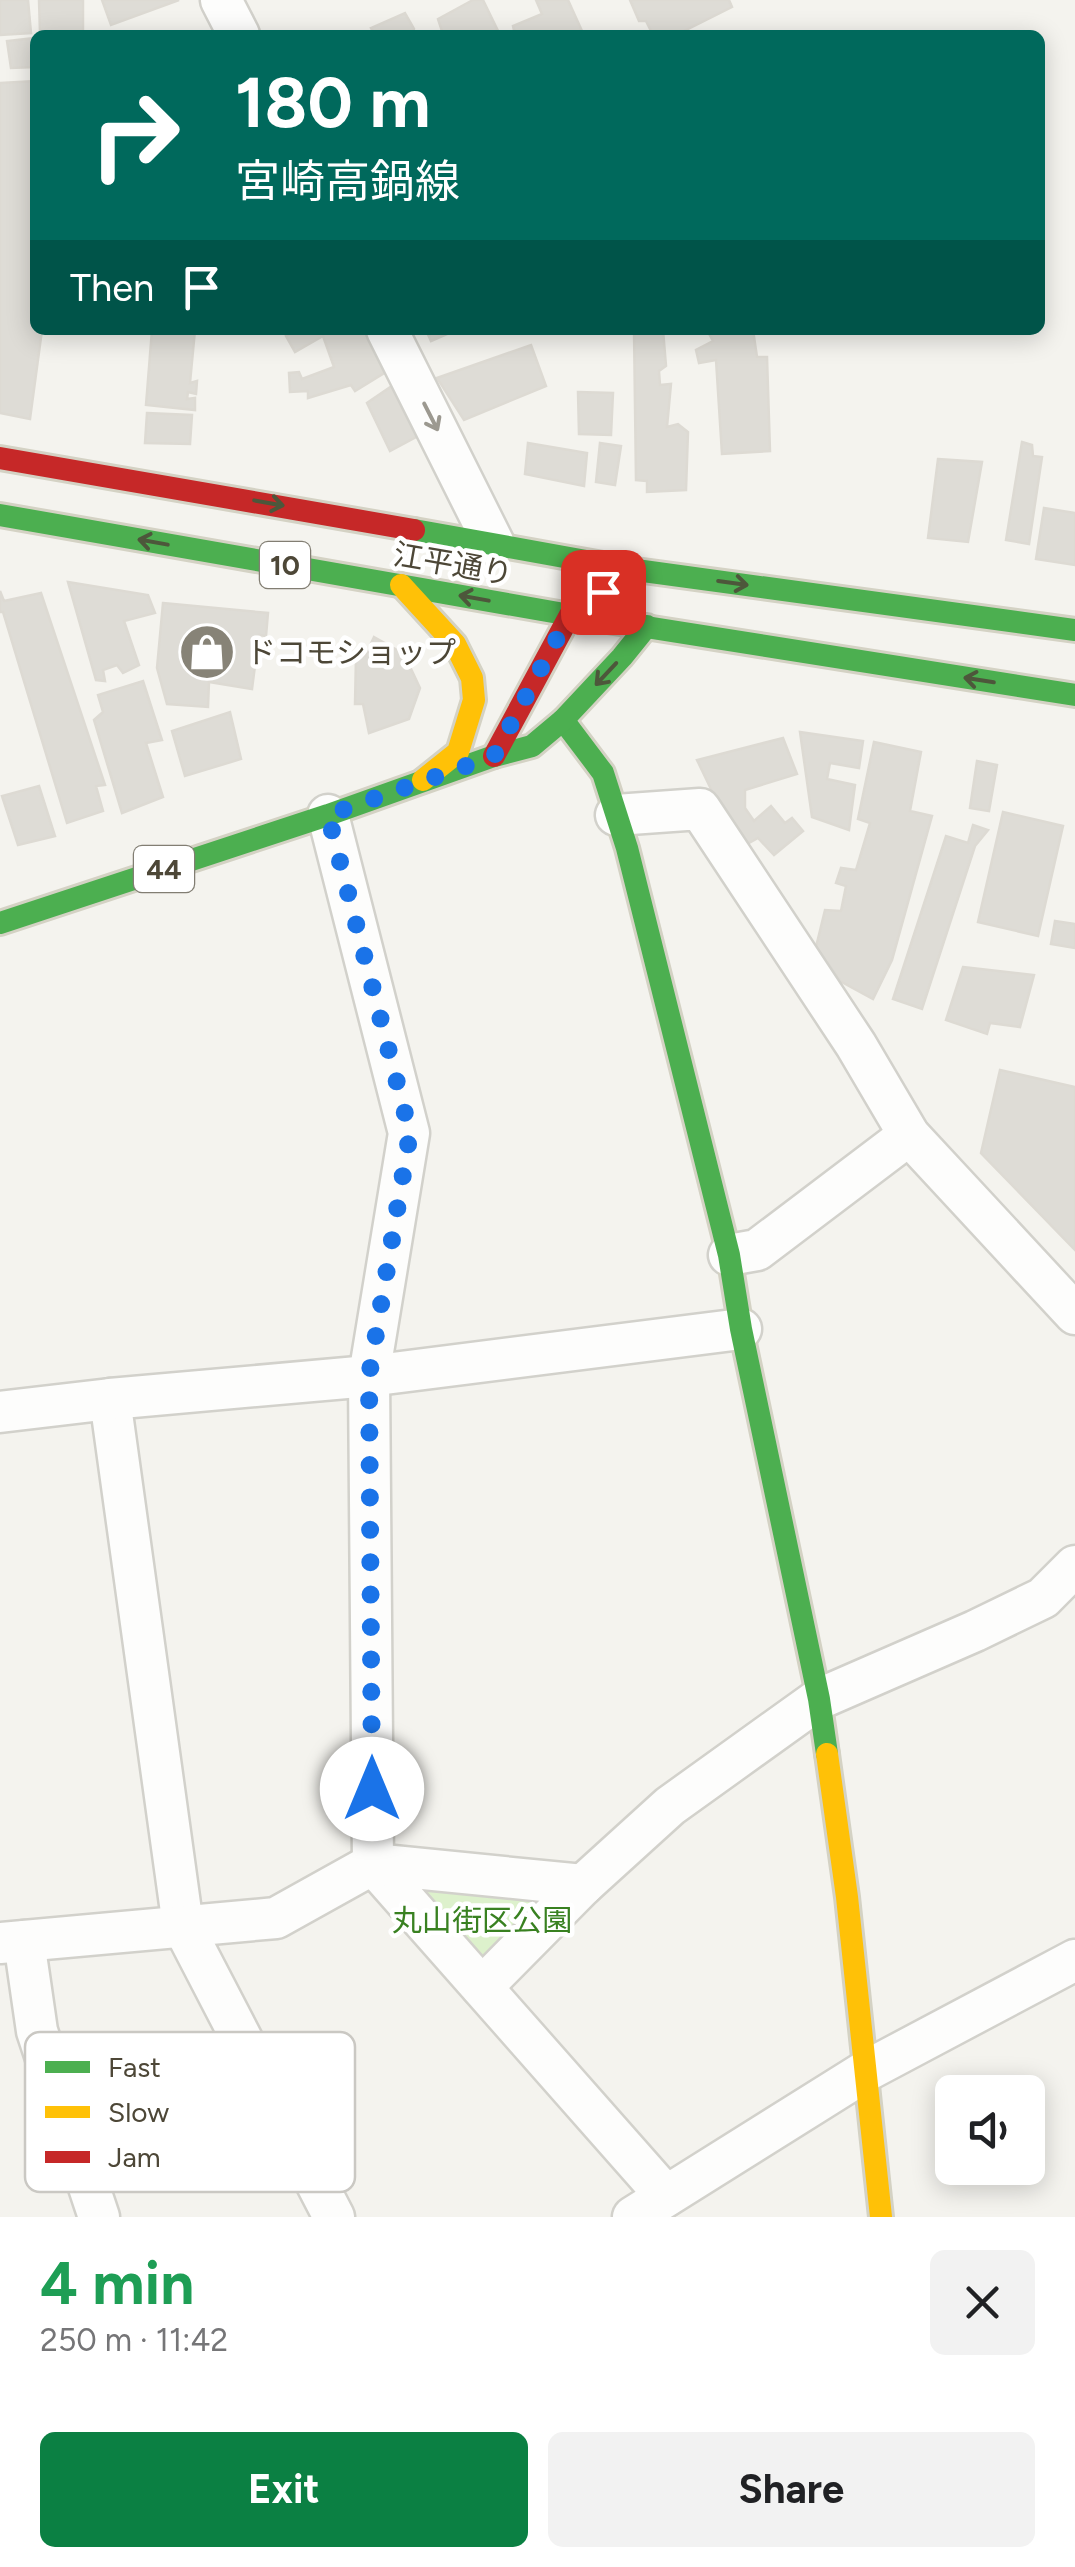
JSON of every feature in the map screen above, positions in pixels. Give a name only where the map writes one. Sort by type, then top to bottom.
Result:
[{"type":"main road","name":"江平通り","points":[[0,458],[494,544]]},
{"type":"main road","name":"江平通り","points":[[0,515],[1075,696]]},
{"type":"main road","name":"10","points":[[494,544],[636,570],[1075,630]]},
{"type":"main road","points":[[494,756],[570,614],[636,570]]},
{"type":"main road","points":[[401,585],[455,644],[472,678],[474,700],[458,752],[421,782]]},
{"type":"main road","name":"44","points":[[0,923],[532,746],[563,720],[648,626]]},
{"type":"main road","points":[[563,720],[603,773],[632,868],[729,1255],[818,1699],[847,1897],[881,2217]]},
{"type":"street","points":[[222,0],[237,30]]},
{"type":"street","points":[[390,335],[494,544]]},
{"type":"street","points":[[616,815],[700,809],[856,1046],[909,1135],[1075,1314]]},
{"type":"street","points":[[328,815],[410,1133],[369,1376],[373,1864],[482,1987],[650,2206],[866,2071],[1075,1960]]},
{"type":"street","points":[[729,1255],[757,1250],[909,1135]]},
{"type":"street","points":[[0,1412],[369,1376],[742,1330]]},
{"type":"street","points":[[110,1399],[183,1926],[238,2032]]},
{"type":"street","points":[[482,1987],[583,1885],[670,1806],[818,1699],[1043,1598],[1075,1566]]},
{"type":"street","points":[[38,2032],[12,1942],[276,1918],[373,1864],[583,1885]]},
{"type":"street","points":[[90,2192],[98,2217]]},
{"type":"street","points":[[321,2192],[334,2217]]},
{"type":"green space","name":"丸山街区公園","points":[[401,1881],[557,1894],[480,1967]]},
{"type":"building","points":[[0,0],[28,0],[30,33],[0,35]]},
{"type":"building","points":[[39,0],[83,0],[83,30],[40,30]]},
{"type":"building","points":[[102,0],[179,0],[111,25]]},
{"type":"building","points":[[473,0],[483,0],[498,30],[442,30],[438,19]]},
{"type":"building","points":[[536,0],[568,0],[582,30],[514,30],[513,26],[542,14]]},
{"type":"building","points":[[630,0],[729,0],[732,7],[686,30],[650,30],[646,21],[639,21]]},
{"type":"building","points":[[405,13],[414,29],[372,30]]},
{"type":"building","points":[[30,39],[30,67],[11,68],[7,41]]},
{"type":"building","points":[[30,81],[30,335],[41,335],[30,419],[0,413],[0,83]]},
{"type":"building","points":[[152,335],[195,335],[190,383],[197,381],[196,394],[188,392],[187,399],[195,398],[195,410],[146,405]]},
{"type":"building","points":[[376,335],[394,367],[355,391],[351,385],[308,398],[308,391],[290,392],[289,373],[299,372],[302,379],[334,367],[323,336],[295,352],[286,336]]},
{"type":"building","points":[[634,335],[663,335],[666,366],[659,371],[660,385],[671,384],[667,427],[678,424],[688,432],[686,490],[647,492],[647,481],[636,480]]},
{"type":"building","points":[[710,335],[754,335],[757,357],[767,357],[770,451],[722,454],[716,360],[699,363],[696,350],[713,341]]},
{"type":"building","points":[[531,345],[546,386],[464,420],[437,378]]},
{"type":"building","points":[[402,379],[431,429],[390,451],[367,403]]},
{"type":"building","points":[[578,392],[613,393],[611,435],[579,434]]},
{"type":"building","points":[[147,413],[192,415],[190,444],[145,443]]},
{"type":"building","points":[[1022,442],[1032,445],[1033,456],[1042,457],[1029,544],[1006,540]]},
{"type":"building","points":[[528,443],[587,453],[584,486],[525,474]]},
{"type":"building","points":[[600,443],[621,446],[615,485],[596,482]]},
{"type":"building","points":[[938,459],[982,462],[968,542],[928,538]]},
{"type":"building","points":[[1044,508],[1075,513],[1075,565],[1036,559]]},
{"type":"building","points":[[68,582],[148,595],[155,613],[124,621],[139,665],[123,673],[117,665],[103,670],[105,681],[96,680]]},
{"type":"building","points":[[0,591],[4,601],[41,593],[105,785],[96,786],[103,811],[67,823],[0,612]]},
{"type":"building","name":"ドコモショップ","points":[[163,603],[268,613],[266,636],[259,635],[252,689],[209,682],[208,707],[167,704],[157,668]]},
{"type":"building","points":[[374,637],[404,654],[420,688],[409,719],[369,733],[363,704],[355,704],[356,657],[365,656]]},
{"type":"building","points":[[143,681],[162,740],[146,743],[163,797],[122,813],[94,720],[103,712],[98,695]]},
{"type":"building","points":[[230,712],[241,759],[185,776],[172,731]]},
{"type":"building","points":[[800,732],[863,741],[859,768],[830,763],[827,779],[855,785],[849,830],[812,817]]},
{"type":"building","points":[[783,738],[797,774],[745,790],[745,808],[754,821],[771,806],[785,823],[792,818],[803,831],[774,855],[758,838],[747,844],[727,812],[722,812],[697,760]]},
{"type":"building","points":[[874,742],[921,752],[910,811],[932,816],[892,960],[873,999],[840,981],[816,947],[825,910],[841,911],[846,886],[836,883],[841,868],[856,870],[870,823],[858,819]]},
{"type":"building","points":[[977,761],[997,765],[989,811],[970,808]]},
{"type":"building","points":[[39,786],[55,836],[18,845],[2,796]]},
{"type":"building","points":[[1003,812],[1063,826],[1038,936],[978,922]]},
{"type":"building","points":[[973,825],[988,830],[975,846],[922,1009],[893,999],[946,836],[968,843]]},
{"type":"building","points":[[1055,921],[1075,924],[1075,948],[1051,944]]},
{"type":"building","points":[[963,967],[1034,975],[1020,1027],[990,1023],[987,1034],[946,1020]]},
{"type":"building","points":[[1000,1070],[1075,1087],[1075,1250],[981,1153]]},
{"type":"traffic: fast","points":[[0,515],[570,615],[1075,695]]},
{"type":"traffic: fast","points":[[414,530],[636,570],[1075,630]]},
{"type":"traffic: fast","points":[[0,923],[532,746],[563,720],[647,626]]},
{"type":"traffic: fast","points":[[563,720],[603,773],[627,848],[729,1255],[827,1754]]},
{"type":"traffic: slow","points":[[401,585],[455,644],[472,678],[474,700],[458,752],[423,780]]},
{"type":"traffic: slow","points":[[827,1754],[847,1897],[881,2217]]},
{"type":"traffic: jam","points":[[0,458],[414,530]]},
{"type":"traffic: jam","points":[[494,756],[570,615],[608,589]]},
{"type":"place","name":"ドコモショップ","points":[[207,652]]},
{"type":"route","points":[[372,1789],[369,1376],[410,1133],[328,815],[494,756],[570,614],[603,592]]}]
